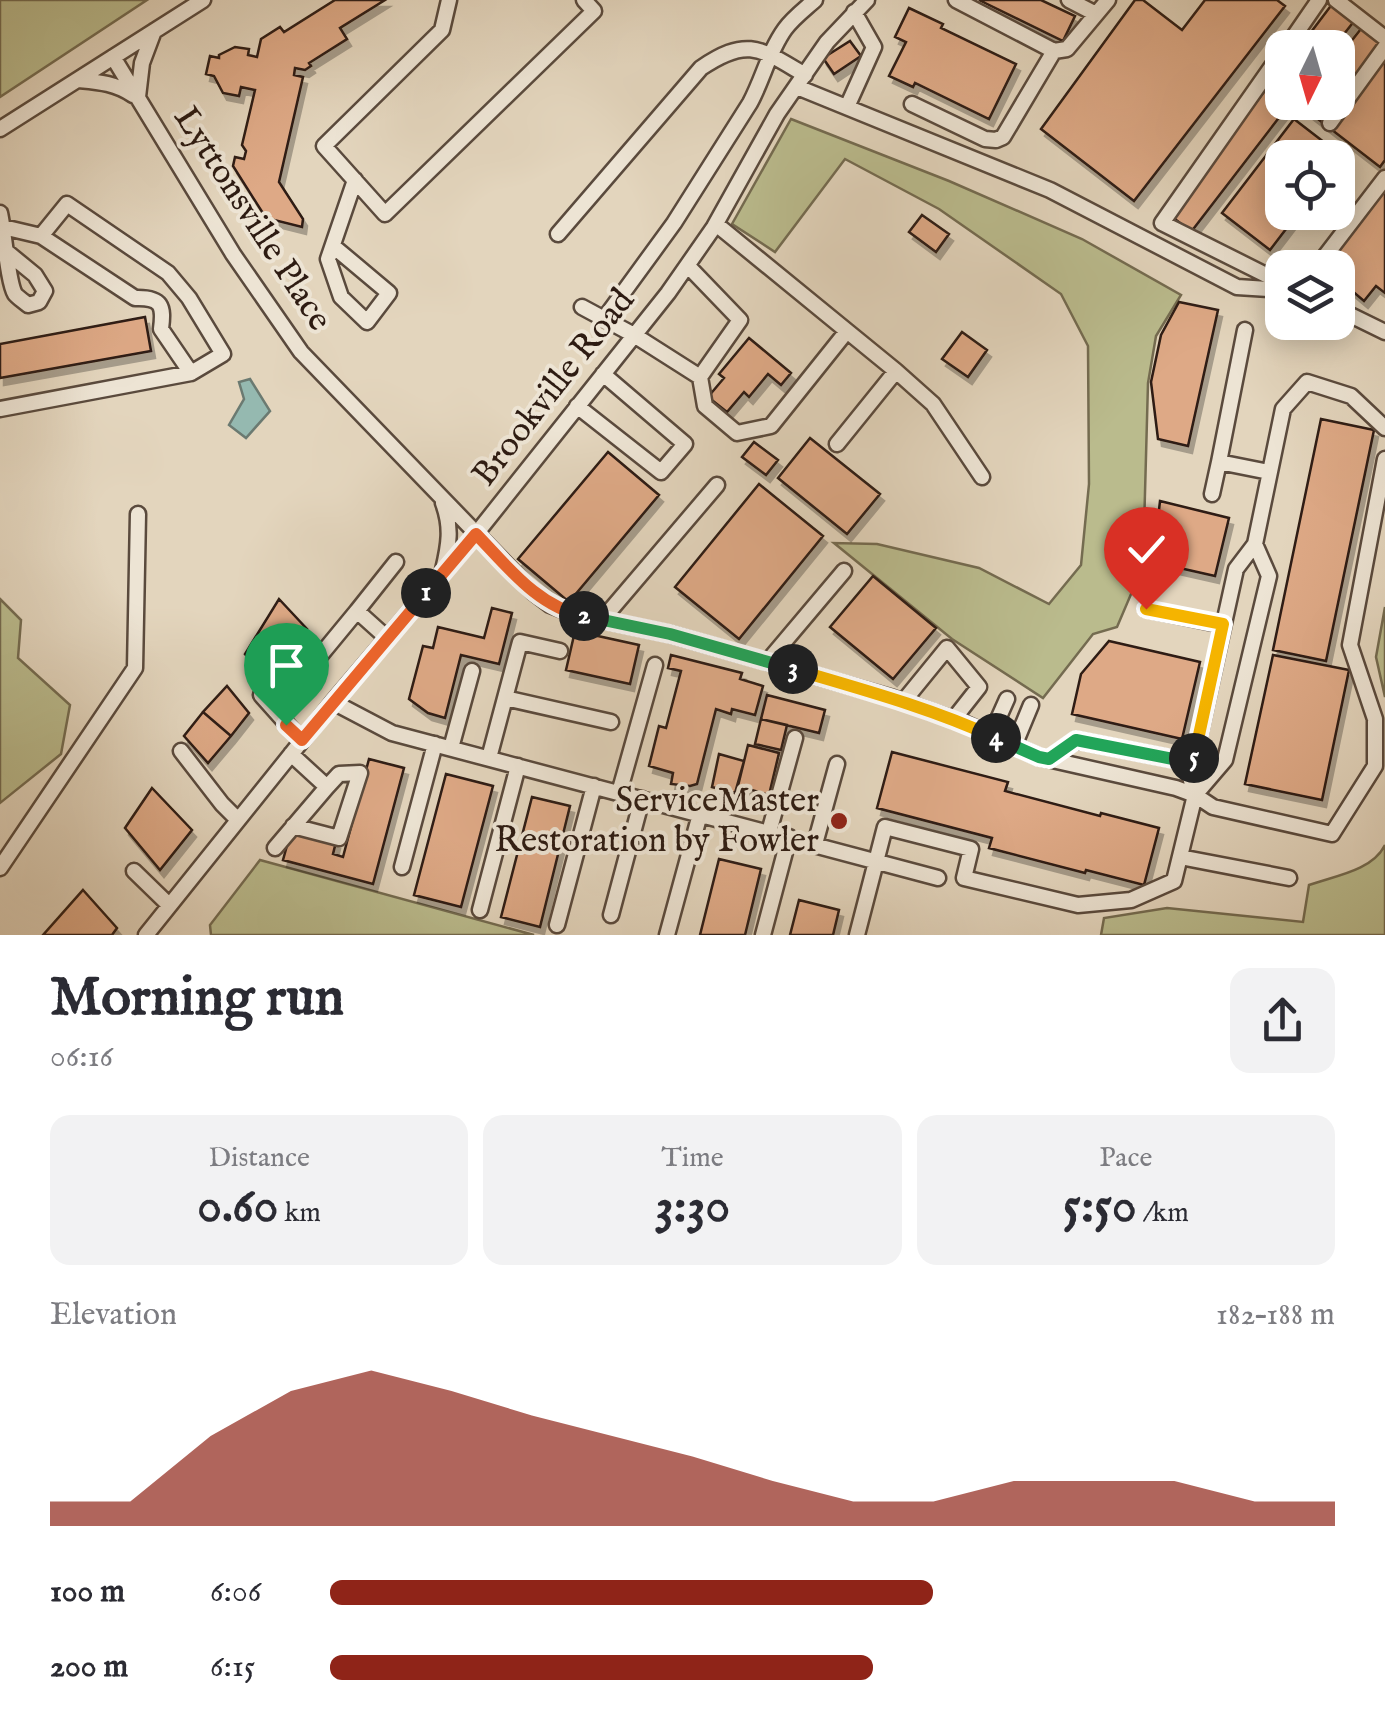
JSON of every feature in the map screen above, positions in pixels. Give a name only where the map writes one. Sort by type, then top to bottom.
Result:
[{"type":"street","points":[[0,129],[204,0]]},
{"type":"street","points":[[448,0],[442,30],[324,146],[384,214],[594,11],[584,0]]},
{"type":"street","points":[[604,319],[674,223],[750,103],[770,54],[787,26],[815,0]]},
{"type":"street","name":"Brookville Road","points":[[146,935],[333,702],[476,534],[688,266],[777,114],[827,42],[867,0]]},
{"type":"street","points":[[956,0],[1054,51],[1067,49],[1108,0]]},
{"type":"street","points":[[1069,0],[1096,14]]},
{"type":"street","points":[[1298,30],[1319,0]]},
{"type":"street","points":[[1336,0],[1385,38]]},
{"type":"street","points":[[847,107],[874,47],[854,12]]},
{"type":"street","points":[[138,98],[138,77],[154,31]]},
{"type":"street","points":[[1330,122],[1385,47]]},
{"type":"street","points":[[558,234],[702,68],[726,52],[749,48],[770,54],[801,81],[847,107],[1050,190],[1237,287],[1265,286]]},
{"type":"street","points":[[912,104],[985,139],[996,140],[1003,137],[1054,51]]},
{"type":"street","name":"Lyttonsville Place","points":[[113,57],[288,336],[533,592],[550,605],[574,614],[670,634],[768,662],[902,702],[1049,759],[1176,788],[1214,807],[1332,834],[1374,766],[1375,719],[1350,646],[1385,459]]},
{"type":"street","points":[[1265,77],[1162,223],[1265,277]]},
{"type":"street","points":[[77,80],[121,87],[138,98]]},
{"type":"street","points":[[1330,250],[1385,178]]},
{"type":"street","points":[[333,246],[389,293],[367,322],[340,297],[328,259],[355,180]]},
{"type":"street","points":[[0,409],[191,373],[223,354],[189,298],[168,273],[68,204],[41,236]]},
{"type":"street","points":[[6,252],[2,220],[41,236],[135,298],[158,303],[163,310],[161,330],[191,373]]},
{"type":"street","points":[[716,224],[933,404],[982,476]]},
{"type":"street","points":[[688,266],[740,320],[700,377],[705,406],[738,433],[770,426],[847,331]]},
{"type":"street","points":[[582,307],[700,377]]},
{"type":"street","points":[[1355,318],[1385,332]]},
{"type":"street","points":[[1212,494],[1245,330]]},
{"type":"street","points":[[837,444],[896,371]]},
{"type":"street","points":[[576,406],[661,472],[685,444],[603,374]]},
{"type":"street","points":[[1195,795],[1190,777],[1223,624],[1236,569],[1255,544],[1283,409],[1306,382],[1351,396],[1385,428]]},
{"type":"street","points":[[1219,462],[1269,472]]},
{"type":"street","points":[[602,620],[717,485]]},
{"type":"street","points":[[441,498],[450,532],[442,574]]},
{"type":"street","points":[[0,868],[134,668],[138,514]]},
{"type":"street","points":[[857,935],[884,827],[971,849],[964,878],[1078,905],[1131,900],[1174,881],[1195,795],[1225,760],[1269,576],[1255,544]]},
{"type":"street","points":[[291,691],[396,562]]},
{"type":"street","points":[[768,662],[844,572]]},
{"type":"street","points":[[1146,609],[1223,624]]},
{"type":"street","points":[[357,611],[388,638]]},
{"type":"street","points":[[489,758],[520,642],[560,651]]},
{"type":"street","points":[[902,702],[947,648],[979,687],[953,720]]},
{"type":"street","points":[[619,793],[655,665]]},
{"type":"street","points":[[451,748],[472,672]]},
{"type":"street","points":[[260,695],[302,740]]},
{"type":"street","points":[[505,698],[610,722]]},
{"type":"street","points":[[991,735],[1007,699]]},
{"type":"street","points":[[333,702],[392,733],[938,878]]},
{"type":"street","points":[[1014,746],[1031,705]]},
{"type":"street","points":[[769,832],[795,738]]},
{"type":"street","points":[[1049,759],[1076,740],[1193,763]]},
{"type":"street","points":[[402,867],[435,744]]},
{"type":"street","points":[[181,750],[238,820]]},
{"type":"street","points":[[291,754],[327,786]]},
{"type":"street","points":[[815,844],[837,764]]},
{"type":"street","points":[[480,910],[518,766]]},
{"type":"street","points":[[274,848],[327,786],[339,774],[360,773],[339,838],[293,826]]},
{"type":"street","points":[[557,925],[594,786]]},
{"type":"street","points":[[610,915],[642,798]]},
{"type":"street","points":[[667,935],[700,814]]},
{"type":"street","points":[[763,935],[790,837]]},
{"type":"street","points":[[1180,856],[1289,878]]},
{"type":"street","points":[[134,870],[169,905]]},
{"type":"green space","points":[[0,0],[147,0],[0,97]]},
{"type":"green space","points":[[791,119],[1082,239],[1181,295],[1156,336],[1148,383],[1143,566],[1117,627],[1093,634],[1043,698],[952,639],[834,543],[877,544],[979,568],[1049,604],[1081,565],[1089,484],[1088,346],[1061,294],[939,209],[845,159],[775,252],[732,224]]},
{"type":"green space","points":[[0,599],[21,620],[18,658],[70,705],[61,754],[0,803]]},
{"type":"green space","points":[[1385,607],[1385,697],[1376,657]]},
{"type":"green space","points":[[1385,845],[1385,935],[1101,935],[1104,918],[1167,908],[1303,922],[1309,885],[1362,867]]},
{"type":"green space","points":[[260,860],[534,935],[211,935],[210,925]]},
{"type":"water","points":[[250,379],[270,411],[246,438],[229,425],[244,399],[239,382]]},
{"type":"building","points":[[335,0],[385,0],[340,28],[347,39],[309,63],[311,66],[305,70],[295,68],[294,75],[303,77],[279,182],[303,219],[302,227],[266,218],[233,166],[235,157],[244,159],[246,151],[242,145],[255,90],[241,87],[239,96],[223,93],[214,76],[206,74],[210,56],[219,58],[235,47],[249,49],[248,55],[257,57],[261,39],[280,27],[284,32]]},
{"type":"building","points":[[979,0],[1041,0],[1075,16],[1063,41]]},
{"type":"building","points":[[1135,0],[1143,0],[1182,30],[1205,0],[1277,0],[1285,6],[1134,201],[1041,129]]},
{"type":"building","points":[[1333,3],[1355,20],[1347,30],[1313,30]]},
{"type":"building","points":[[909,8],[1016,64],[989,119],[915,83],[913,87],[889,76],[906,42],[895,37]]},
{"type":"building","points":[[1364,25],[1385,41],[1385,160],[1380,167],[1355,148],[1355,140],[1345,140],[1319,120],[1355,120],[1355,36]]},
{"type":"building","points":[[850,41],[861,56],[834,74],[823,58]]},
{"type":"building","points":[[1265,90],[1265,120],[1277,120],[1191,232],[1170,215]]},
{"type":"building","points":[[1295,120],[1321,140],[1278,140]]},
{"type":"building","points":[[1265,157],[1265,230],[1285,230],[1270,250],[1222,213]]},
{"type":"building","points":[[1385,177],[1385,293],[1376,286],[1364,301],[1355,293],[1355,250],[1335,250],[1329,245],[1341,230],[1355,230],[1355,213]]},
{"type":"building","points":[[922,215],[949,234],[936,252],[909,232]]},
{"type":"building","points":[[1179,302],[1218,310],[1188,446],[1158,439],[1151,382],[1161,335]]},
{"type":"building","points":[[145,317],[151,351],[0,378],[0,344]]},
{"type":"building","points":[[962,332],[987,350],[968,377],[942,359]]},
{"type":"building","points":[[749,338],[791,373],[781,385],[768,374],[749,397],[744,392],[727,412],[708,397],[724,378],[719,374]]},
{"type":"building","points":[[1321,419],[1374,430],[1326,661],[1273,650]]},
{"type":"building","points":[[810,438],[880,494],[847,534],[778,478]]},
{"type":"building","points":[[754,442],[778,460],[766,475],[742,457]]},
{"type":"building","points":[[608,452],[659,495],[569,602],[518,559]]},
{"type":"building","points":[[759,484],[823,536],[739,639],[675,587]]},
{"type":"building","points":[[1160,501],[1229,518],[1215,576],[1153,562]]},
{"type":"building","points":[[873,576],[936,628],[893,679],[830,627]]},
{"type":"building","points":[[279,599],[307,629],[266,678],[245,654]]},
{"type":"building","points":[[492,608],[512,613],[499,664],[461,655],[445,718],[428,713],[409,699],[423,646],[433,648],[438,627],[484,638]]},
{"type":"building","points":[[575,631],[639,645],[630,684],[566,670]]},
{"type":"building","points":[[1109,641],[1200,662],[1182,739],[1072,714],[1081,674]]},
{"type":"building","points":[[671,655],[742,673],[740,679],[763,686],[755,715],[716,709],[697,784],[690,786],[671,784],[673,773],[649,766],[659,726],[666,728],[681,671],[668,668]]},
{"type":"building","points":[[1273,655],[1349,670],[1322,800],[1245,784]]},
{"type":"building","points":[[227,686],[249,713],[231,736],[203,712]]},
{"type":"building","points":[[767,695],[825,710],[819,733],[761,719]]},
{"type":"building","points":[[203,712],[231,736],[208,763],[184,736]]},
{"type":"building","points":[[761,719],[787,725],[781,750],[755,744]]},
{"type":"building","points":[[748,745],[779,753],[769,795],[738,786]]},
{"type":"building","points":[[892,752],[1008,782],[1005,791],[1159,828],[1144,885],[989,848],[992,838],[877,808]]},
{"type":"building","points":[[719,754],[744,761],[735,793],[712,787]]},
{"type":"building","points":[[369,759],[404,768],[373,884],[283,860],[291,831],[336,842],[333,854],[343,857]]},
{"type":"building","points":[[446,774],[493,786],[461,907],[414,895]]},
{"type":"building","points":[[152,788],[192,830],[160,870],[125,828]]},
{"type":"building","points":[[532,797],[570,806],[540,927],[501,917]]},
{"type":"building","points":[[719,859],[761,869],[745,935],[700,935]]},
{"type":"building","points":[[83,890],[117,928],[112,935],[43,935]]},
{"type":"building","points":[[799,900],[839,910],[833,935],[790,935]]},
{"type":"place","name":"ServiceMaster Restoration by Fowler","points":[[839,821]]},
{"type":"route","points":[[286,725],[302,740],[476,534],[533,592],[550,605],[574,614],[670,634],[893,698],[966,724],[1039,757],[1049,759],[1076,740],[1193,763],[1223,624],[1146,609]]}]
